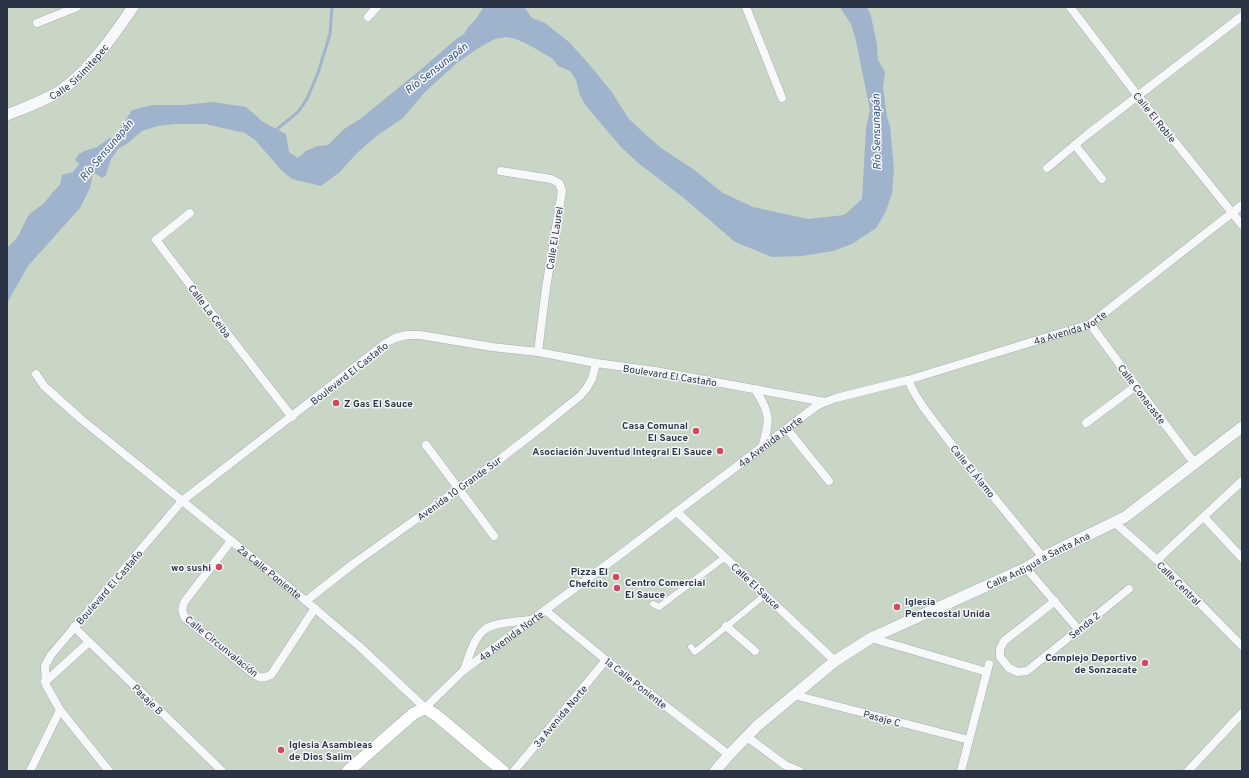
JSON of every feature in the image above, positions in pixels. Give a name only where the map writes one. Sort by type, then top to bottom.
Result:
[{"type":"main road","name":"4a Avenida Norte","points":[[348,771],[413,714],[425,708]]},
{"type":"main road","name":"2a Calle Poniente","points":[[425,708],[436,714],[503,771]]},
{"type":"street","points":[[37,23],[77,7]]},
{"type":"street","name":"Calle Sisimitepec","points":[[7,115],[60,91],[74,81],[104,46],[133,7]]},
{"type":"street","points":[[368,18],[377,7]]},
{"type":"street","points":[[746,7],[782,98]]},
{"type":"street","name":"Calle El Roble","points":[[1070,7],[1138,96],[1242,225]]},
{"type":"street","points":[[1047,168],[1075,144],[1242,16]]},
{"type":"street","points":[[1075,144],[1102,179]]},
{"type":"street","name":"Calle El Laurel","points":[[501,171],[551,179],[559,183],[562,191],[546,288],[538,352]]},
{"type":"street","name":"4a Avenida Norte","points":[[425,708],[464,670],[677,512],[815,406],[908,380],[1090,324],[1242,204]]},
{"type":"street","name":"Calle La Ceiba","points":[[190,213],[156,240],[292,417]]},
{"type":"street","name":"Calle Conacaste","points":[[1090,324],[1195,464]]},
{"type":"street","name":"Boulevard El Castaño","points":[[45,684],[45,666],[51,654],[182,502],[386,343],[395,338],[407,335],[420,335],[492,347],[538,352],[596,363],[655,371],[825,402]]},
{"type":"street","name":"Avenida 10 Grande Sur","points":[[306,601],[353,564],[459,489],[580,396],[592,379],[596,363]]},
{"type":"street","name":"2a Calle Poniente","points":[[36,374],[44,386],[81,419],[315,608],[359,646],[425,708]]},
{"type":"street","name":"Calle El Álamo","points":[[908,380],[915,396],[927,412],[1043,557]]},
{"type":"street","points":[[1086,423],[1136,386]]},
{"type":"street","points":[[755,389],[766,408],[768,417],[762,448]]},
{"type":"street","name":"Calle Antigua a Santa Ana","points":[[716,771],[757,726],[835,662],[872,638],[1026,568],[1043,557],[1125,517],[1242,427]]},
{"type":"street","points":[[787,429],[829,481]]},
{"type":"street","points":[[426,445],[494,536]]},
{"type":"street","points":[[1157,560],[1242,481]]},
{"type":"street","name":"Calle El Sauce","points":[[677,512],[835,662]]},
{"type":"street","points":[[1204,517],[1242,558]]},
{"type":"street","name":"Calle Central","points":[[1114,522],[1157,560],[1242,646]]},
{"type":"street","name":"Calle Circunvalación","points":[[231,541],[185,601],[182,611],[185,618],[257,677],[264,678],[271,674],[315,608]]},
{"type":"street","points":[[653,604],[659,607],[725,557]]},
{"type":"street","points":[[1026,568],[1078,629]]},
{"type":"street","name":"Senda 2","points":[[1055,601],[1004,641],[1000,649],[1000,657],[1009,668],[1018,672],[1027,671],[1129,589]]},
{"type":"street","points":[[691,646],[695,652],[764,595]]},
{"type":"street","name":"1a Calle Poniente","points":[[544,610],[729,755]]},
{"type":"street","points":[[464,670],[478,637],[484,629],[492,626],[531,620]]},
{"type":"street","points":[[726,626],[755,651]]},
{"type":"street","name":"Pasaje B","points":[[74,627],[222,771]]},
{"type":"street","points":[[872,638],[988,668],[961,771]]},
{"type":"street","points":[[89,642],[45,684],[60,710],[109,771]]},
{"type":"street","name":"3a Avenida Norte","points":[[514,771],[606,660]]},
{"type":"street","name":"Pasaje C","points":[[794,695],[969,740]]},
{"type":"street","points":[[30,771],[60,710]]},
{"type":"street","points":[[1188,771],[1242,713]]},
{"type":"street","points":[[747,737],[785,766],[799,771]]},
{"type":"green space","points":[[7,7],[1242,7],[1242,771],[7,771]]},
{"type":"water","name":"Río Sensunapán","points":[[483,7],[524,7],[532,18],[545,23],[569,42],[589,64],[611,91],[629,119],[661,148],[693,169],[723,193],[753,207],[808,219],[844,215],[862,199],[866,128],[870,110],[856,41],[851,24],[840,7],[867,7],[871,16],[877,44],[878,60],[885,72],[883,87],[887,117],[890,126],[894,169],[892,194],[885,213],[876,228],[852,244],[833,251],[802,256],[772,257],[735,242],[685,199],[637,162],[621,147],[586,106],[580,95],[576,80],[570,71],[558,66],[553,59],[529,45],[507,37],[495,39],[480,47],[457,63],[425,92],[403,118],[378,135],[357,153],[340,172],[321,186],[292,179],[282,171],[255,140],[245,133],[205,124],[175,124],[157,126],[142,131],[118,149],[111,159],[106,175],[102,178],[93,172],[90,188],[80,208],[28,266],[7,303],[7,247],[17,237],[28,216],[43,204],[60,185],[62,175],[73,172],[79,164],[75,160],[78,155],[84,151],[97,147],[114,137],[132,110],[152,105],[184,105],[212,102],[246,107],[263,122],[286,134],[289,152],[298,158],[306,151],[317,146],[328,145],[344,129],[360,119],[418,72],[464,34]]},
{"type":"waterway","points":[[277,129],[298,112],[307,99],[318,73],[330,34],[332,7]]},
{"type":"place","name":"Z Gas El Sauce","points":[[336,403]]},
{"type":"place","name":"Casa Comunal El Sauce","points":[[696,431]]},
{"type":"place","name":"Asociación Juventud Integral El Sauce","points":[[720,451]]},
{"type":"place","name":"wo sushi","points":[[219,567]]},
{"type":"place","name":"Pizza El Chefcito","points":[[616,577]]},
{"type":"place","name":"Centro Comercial El Sauce","points":[[617,588]]},
{"type":"place","name":"Iglesia Pentecostal Unida","points":[[897,607]]},
{"type":"place","name":"Complejo Deportivo de Sonzacate","points":[[1145,663]]},
{"type":"place","name":"Iglesia Asambleas de Dios Salim","points":[[281,750]]}]
